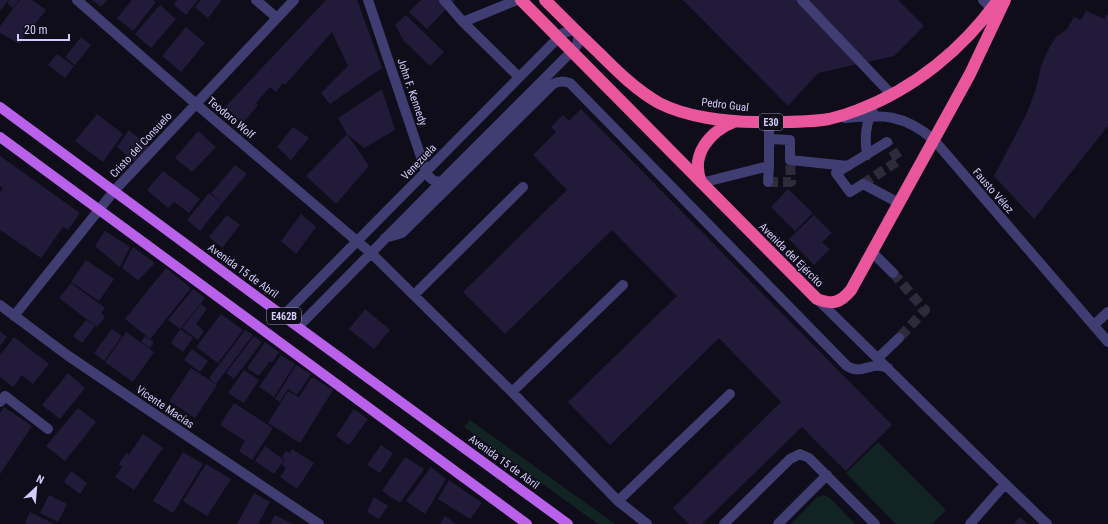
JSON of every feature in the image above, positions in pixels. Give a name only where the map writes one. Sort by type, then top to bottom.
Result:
[{"type":"highway","name":"Avenida del Ejército","points":[[521,0],[817,299]]},
{"type":"highway","name":"Pedro Gual","points":[[545,0],[618,72],[642,92],[660,103],[685,113],[736,121],[769,122],[829,119],[864,108],[887,97],[915,81],[938,65],[956,49],[991,3]]},
{"type":"highway","points":[[817,299],[826,302],[840,301],[851,290],[985,45],[1005,0]]},
{"type":"highway","points":[[702,183],[697,173],[697,165],[704,146],[717,130],[736,121]]},
{"type":"main road","name":"Avenida 15 de Abril","points":[[0,107],[568,524]]},
{"type":"main road","name":"E462B","points":[[0,137],[524,523]]},
{"type":"street","name":"Teodoro Wolf","points":[[77,0],[196,104],[358,241],[512,392],[618,501],[647,524]]},
{"type":"street","points":[[256,0],[277,18]]},
{"type":"street","name":"Cristo del Consuelo","points":[[14,316],[98,209],[294,0]]},
{"type":"street","name":"John F. Kennedy","points":[[368,0],[426,172]]},
{"type":"street","points":[[444,0],[463,22],[518,77]]},
{"type":"street","points":[[463,22],[517,0]]},
{"type":"street","points":[[802,0],[887,97],[870,116],[865,139],[867,155]]},
{"type":"street","points":[[298,327],[572,51],[577,45],[577,32]]},
{"type":"street","name":"Venezuela","points":[[283,316],[563,33],[577,32]]},
{"type":"street","points":[[386,238],[402,233],[553,84],[558,81],[564,81],[570,83],[847,366],[858,370],[875,365],[882,365],[888,368]]},
{"type":"street","name":"Fausto Vélez","points":[[829,119],[882,116],[902,120],[919,128],[934,140],[1108,342]]},
{"type":"street","points":[[768,182],[769,122]]},
{"type":"street","points":[[769,139],[790,140],[790,160],[848,166]]},
{"type":"street","points":[[887,142],[836,173],[850,192],[863,184],[899,203]]},
{"type":"street","points":[[702,183],[769,166]]},
{"type":"street","points":[[426,172],[433,181],[442,181]]},
{"type":"street","points":[[414,295],[523,187]]},
{"type":"street","points":[[872,252],[893,273]]},
{"type":"street","points":[[512,392],[623,285]]},
{"type":"street","name":"Avenida del Ejército","points":[[817,299],[1047,524]]},
{"type":"street","name":"Vicente Macías","points":[[0,305],[67,355],[319,524]]},
{"type":"street","points":[[1094,325],[1108,312]]},
{"type":"street","points":[[878,358],[900,338]]},
{"type":"street","points":[[618,501],[730,394]]},
{"type":"street","points":[[0,402],[5,396],[48,429]]},
{"type":"street","points":[[724,524],[795,456],[800,454],[810,458],[875,524]]},
{"type":"street","points":[[778,524],[827,476]]},
{"type":"street","points":[[970,524],[1005,484]]},
{"type":"shaded area","points":[[470,420],[615,524],[598,524],[464,427]]},
{"type":"shaded area","points":[[878,442],[946,510],[932,524],[896,524],[846,473]]},
{"type":"shaded area","points":[[824,495],[830,498],[855,524],[791,524],[817,497]]},
{"type":"building","points":[[0,0],[8,0],[0,11]]},
{"type":"building","points":[[9,0],[19,0],[13,8],[7,3]]},
{"type":"building","points":[[20,0],[32,0],[46,10],[19,44],[0,33],[0,26]]},
{"type":"building","points":[[92,0],[107,0],[101,7]]},
{"type":"building","points":[[132,0],[153,0],[156,2],[133,31],[117,18]]},
{"type":"building","points":[[177,0],[198,0],[186,15],[174,5]]},
{"type":"building","points":[[201,0],[222,0],[208,18],[195,7]]},
{"type":"building","points":[[326,0],[357,0],[382,68],[330,104],[321,93],[348,66],[332,32],[285,85],[283,83],[276,92],[270,87],[256,103],[258,105],[243,123],[225,107]]},
{"type":"building","points":[[421,0],[455,0],[427,29],[409,12]]},
{"type":"building","points":[[683,0],[898,0],[924,26],[894,56],[818,73],[788,106]]},
{"type":"building","points":[[160,5],[176,19],[151,48],[135,34]]},
{"type":"building","points":[[1086,11],[1105,19],[1106,14],[1108,15],[1108,126],[1034,219],[994,176],[1026,115],[1036,89],[1041,66],[1050,46],[1057,36],[1067,29],[1074,17],[1081,20]]},
{"type":"building","points":[[406,15],[444,52],[430,66],[404,41],[395,25]]},
{"type":"building","points":[[186,27],[205,43],[181,72],[162,56]]},
{"type":"building","points":[[81,37],[91,45],[75,65],[65,57]]},
{"type":"building","points":[[57,54],[74,66],[65,78],[48,65]]},
{"type":"building","points":[[382,89],[395,130],[364,148],[347,134],[338,118]]},
{"type":"building","points":[[581,109],[892,425],[846,471],[802,427],[702,524],[689,524],[673,508],[781,402],[719,338],[610,445],[568,402],[677,296],[612,230],[505,334],[463,292],[567,190],[533,155],[556,132],[551,127],[563,115],[569,121]]},
{"type":"building","points":[[97,114],[123,134],[103,162],[75,141]]},
{"type":"building","points":[[293,127],[309,138],[291,160],[277,147]]},
{"type":"building","points":[[129,130],[150,148],[137,164],[117,147]]},
{"type":"building","points":[[198,131],[216,147],[192,172],[175,158]]},
{"type":"building","points":[[347,134],[369,166],[336,204],[306,176]]},
{"type":"building","points":[[0,156],[80,213],[68,230],[63,227],[41,258],[0,230],[0,192],[3,188],[0,186]]},
{"type":"building","points":[[235,165],[247,174],[222,203],[211,193]]},
{"type":"building","points":[[163,171],[200,199],[189,213],[174,202],[168,208],[147,190]]},
{"type":"building","points":[[788,189],[813,213],[795,231],[771,207]]},
{"type":"building","points":[[209,193],[222,203],[200,231],[187,220]]},
{"type":"building","points":[[301,214],[316,227],[296,254],[281,241]]},
{"type":"building","points":[[227,215],[240,225],[222,248],[209,237]]},
{"type":"building","points":[[814,215],[832,233],[822,242],[830,249],[814,265],[789,239]]},
{"type":"building","points":[[105,231],[130,247],[120,267],[95,246]]},
{"type":"building","points":[[133,247],[155,263],[138,280],[122,268]]},
{"type":"building","points":[[86,260],[114,279],[99,301],[71,282]]},
{"type":"building","points":[[166,268],[191,288],[150,339],[125,319]]},
{"type":"building","points":[[71,283],[105,308],[101,313],[105,317],[97,327],[59,298]]},
{"type":"building","points":[[193,289],[205,298],[180,329],[168,320]]},
{"type":"building","points":[[201,304],[207,309],[196,324],[204,331],[198,340],[182,328]]},
{"type":"building","points":[[365,309],[390,330],[374,349],[349,329]]},
{"type":"building","points":[[221,314],[243,330],[218,363],[196,347]]},
{"type":"building","points":[[86,320],[95,326],[82,343],[73,336]]},
{"type":"building","points":[[112,329],[122,336],[104,361],[94,353]]},
{"type":"building","points":[[180,329],[193,338],[183,352],[171,343]]},
{"type":"building","points":[[245,330],[253,335],[216,384],[209,378]]},
{"type":"building","points":[[0,331],[7,337],[0,346]]},
{"type":"building","points":[[126,332],[154,352],[133,382],[105,362]]},
{"type":"building","points":[[145,336],[154,342],[150,348],[141,342]]},
{"type":"building","points":[[254,336],[262,342],[234,379],[226,373]]},
{"type":"building","points":[[14,337],[49,364],[33,384],[22,375],[13,387],[0,377],[0,355]]},
{"type":"building","points":[[265,342],[279,352],[272,363],[270,361],[259,376],[247,368]]},
{"type":"building","points":[[192,349],[208,361],[200,372],[184,360]]},
{"type":"building","points":[[281,355],[295,364],[274,397],[259,387]]},
{"type":"building","points":[[296,365],[311,374],[297,395],[288,389],[280,402],[275,399]]},
{"type":"building","points":[[191,368],[217,385],[195,418],[169,401]]},
{"type":"building","points":[[244,370],[259,380],[244,403],[228,393]]},
{"type":"building","points":[[68,373],[85,388],[60,419],[42,405]]},
{"type":"building","points":[[312,377],[333,390],[300,443],[268,423],[288,391],[299,397]]},
{"type":"building","points":[[234,403],[273,428],[252,460],[239,451],[245,441],[220,425]]},
{"type":"building","points":[[4,407],[32,426],[0,474],[0,413]]},
{"type":"building","points":[[78,408],[96,422],[65,461],[46,446]]},
{"type":"building","points":[[354,409],[368,419],[349,445],[336,436]]},
{"type":"building","points":[[143,434],[163,448],[134,490],[115,477],[122,467],[119,464],[126,453],[129,455]]},
{"type":"building","points":[[381,445],[393,453],[380,473],[367,465]]},
{"type":"building","points":[[265,446],[284,460],[274,474],[255,461]]},
{"type":"building","points":[[292,449],[314,463],[297,489],[280,477],[286,468],[282,465],[285,460],[282,457],[286,451],[290,453]]},
{"type":"building","points":[[183,452],[203,464],[173,513],[153,501]]},
{"type":"building","points":[[405,457],[424,469],[400,503],[382,491]]},
{"type":"building","points":[[206,464],[231,479],[207,516],[183,501]]},
{"type":"building","points":[[431,467],[446,479],[425,514],[406,501]]},
{"type":"building","points":[[71,471],[87,483],[80,494],[64,482]]},
{"type":"building","points":[[449,480],[482,503],[470,519],[438,499]]},
{"type":"building","points":[[254,493],[270,502],[258,524],[237,524]]},
{"type":"building","points":[[49,495],[67,504],[58,522],[40,513]]},
{"type":"building","points":[[374,497],[388,506],[379,519],[367,512]]},
{"type":"building","points":[[30,512],[54,524],[27,524],[25,522]]},
{"type":"building","points":[[275,515],[292,524],[270,524]]},
{"type":"building","points":[[445,516],[456,524],[440,524]]},
{"type":"building","points":[[1020,517],[1028,524],[1014,524]]},
{"type":"tunnel","points":[[863,184],[899,160],[887,142]]},
{"type":"tunnel","points":[[768,182],[791,182],[790,160]]},
{"type":"tunnel","points":[[893,273],[925,310],[899,338]]}]
